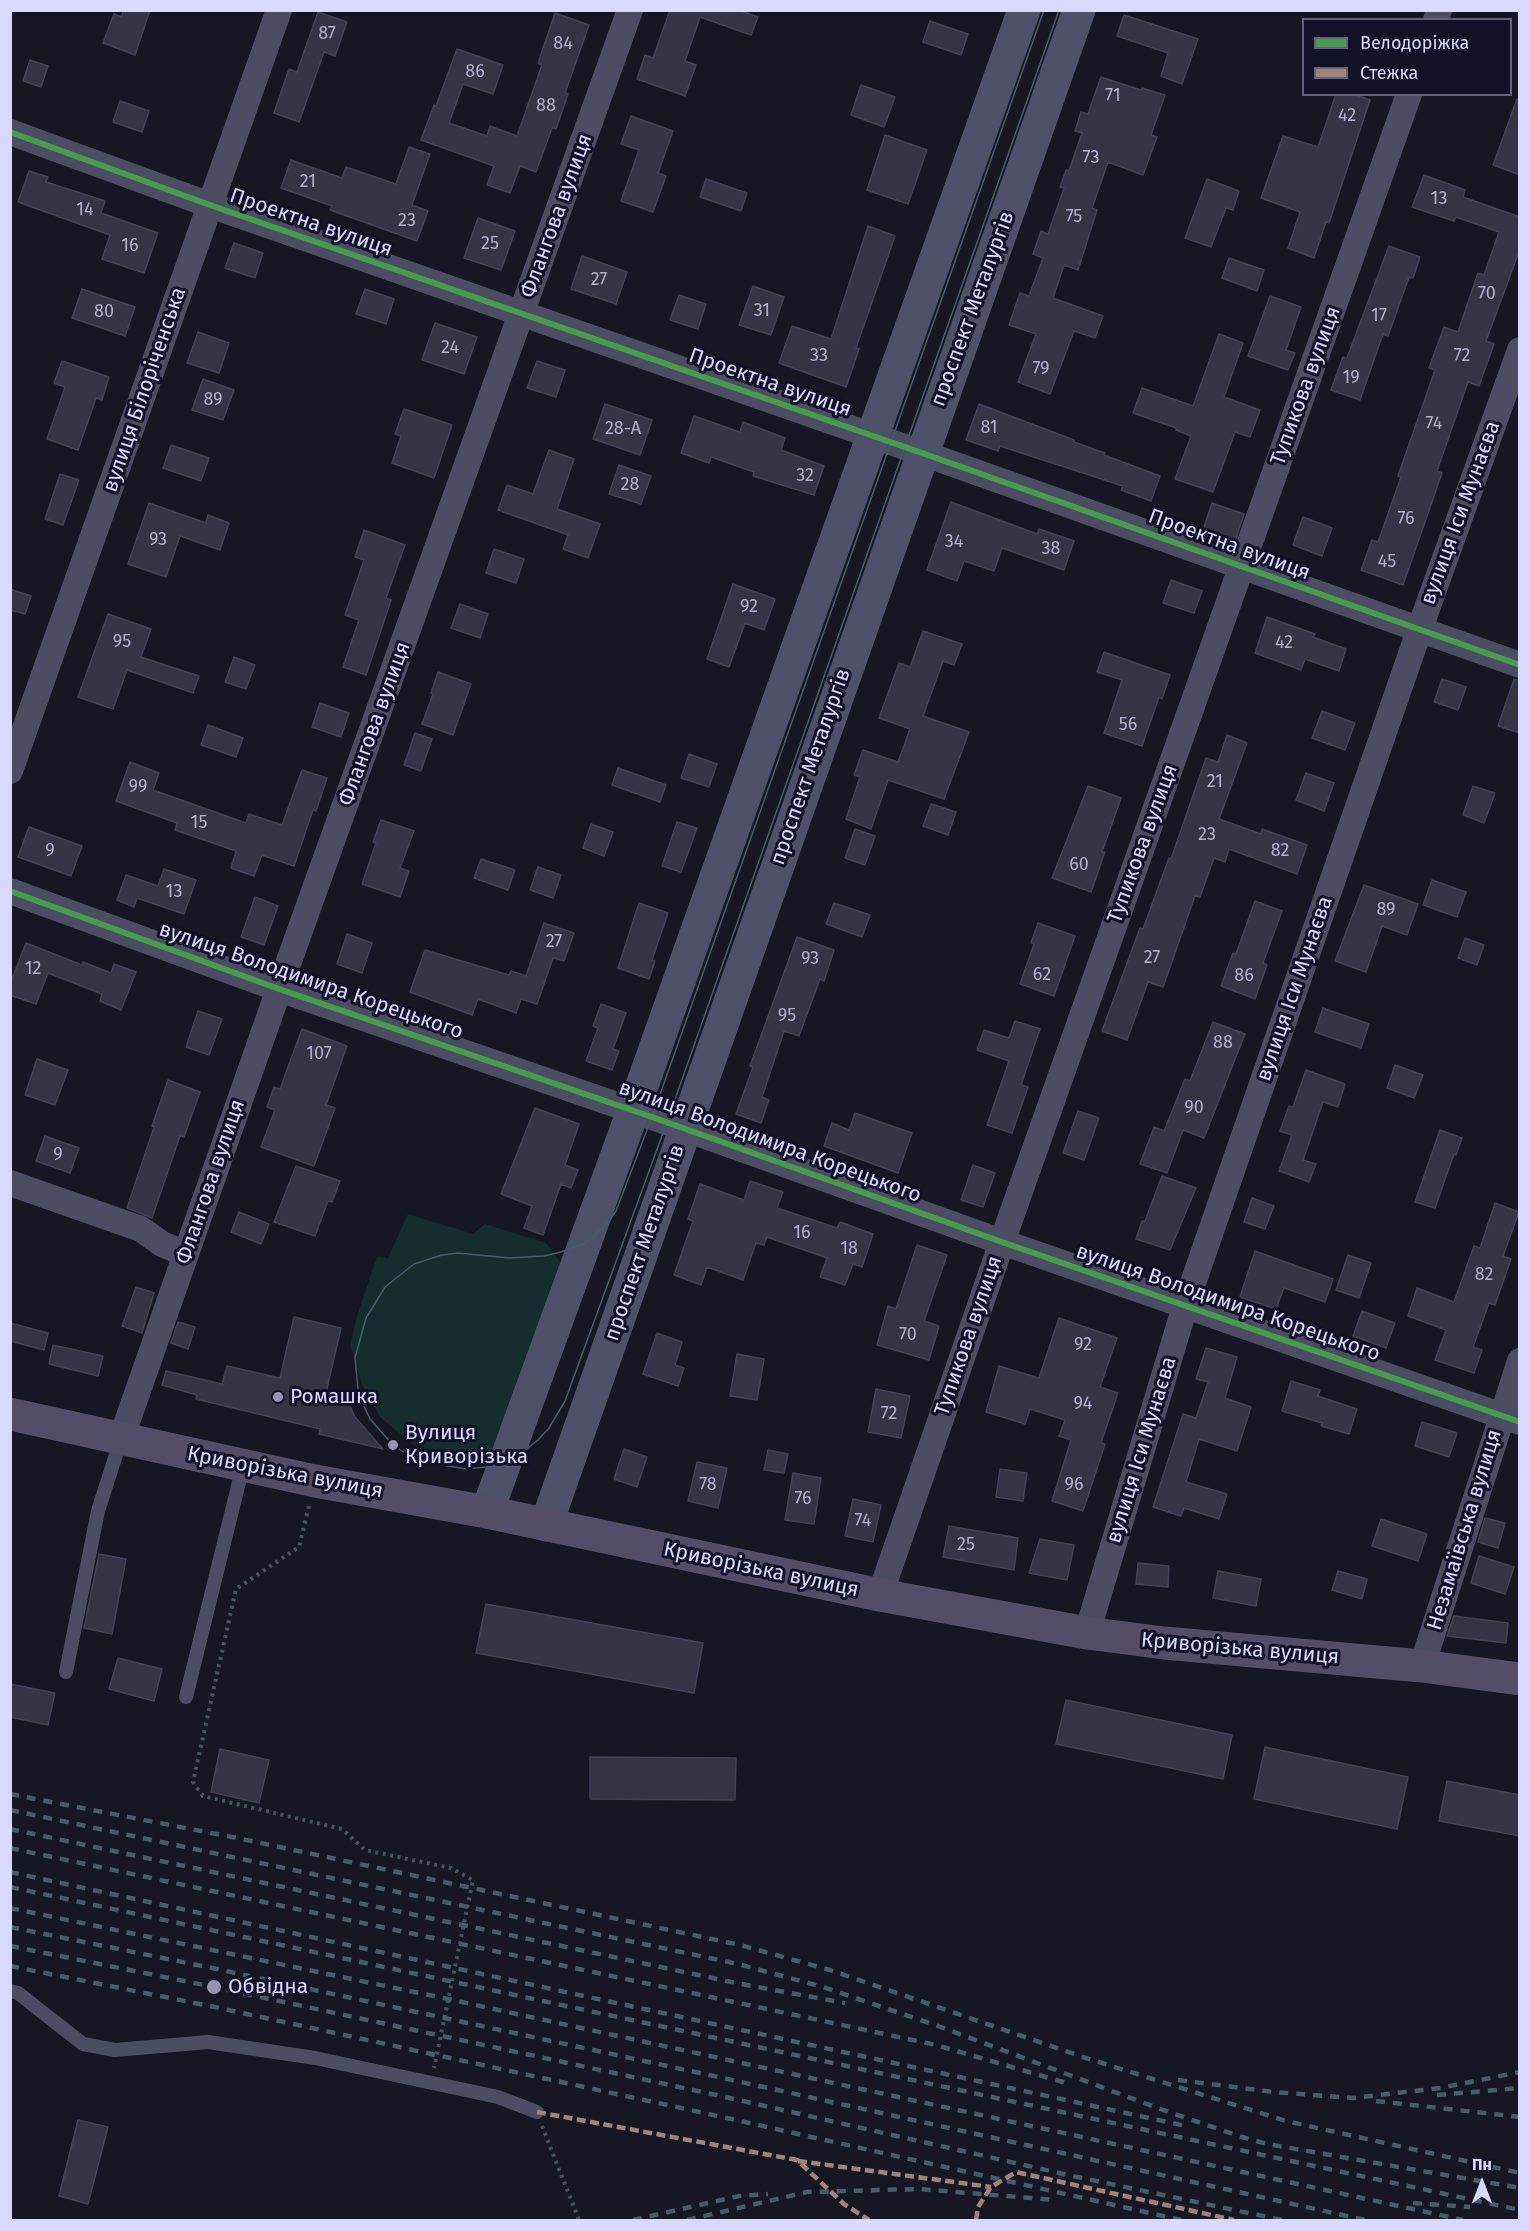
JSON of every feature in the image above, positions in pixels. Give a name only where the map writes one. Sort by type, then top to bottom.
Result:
[{"type":"main road","points":[[487,1512],[633,1111],[1024,10]]},
{"type":"main road","name":"проспект Металургів","points":[[546,1525],[921,453],[1079,10]]},
{"type":"main road","name":"Криворізька вулиця","points":[[10,1414],[243,1466],[487,1512],[880,1595],[1087,1633],[1164,1643],[1422,1666],[1520,1679]]},
{"type":"street","name":"вулиця Білоріченська","points":[[10,771],[279,10]]},
{"type":"street","name":"Флангова вулиця","points":[[122,1439],[279,989],[630,10]]},
{"type":"street","name":"Тупикова вулиця","points":[[880,1595],[1002,1242],[1408,96]]},
{"type":"street","name":"Проектна вулиця","points":[[10,132],[210,205],[873,436],[1520,666]]},
{"type":"street","name":"вулиця Іси Мунаєва","points":[[1087,1633],[1185,1306],[1419,631],[1520,350]]},
{"type":"street","name":"вулиця Володимира Корецького","points":[[10,891],[279,989],[685,1128],[1002,1242],[1510,1419]]},
{"type":"street","points":[[10,1182],[141,1229],[162,1244],[186,1254]]},
{"type":"street","name":"Незамаївська вулиця","points":[[1422,1666],[1510,1419],[1520,1361]]},
{"type":"lane","points":[[66,1672],[98,1511],[122,1439]]},
{"type":"lane","points":[[186,1697],[243,1466]]},
{"type":"lane","points":[[10,1991],[18,1994],[83,2044],[115,2050],[208,2042],[315,2058],[498,2097],[537,2112]]},
{"type":"path","points":[[309,1508],[299,1547],[236,1589],[193,1782],[203,1796],[342,1829],[365,1850],[451,1868],[473,1880],[431,2083]]},
{"type":"path","points":[[537,2112],[579,2220]]},
{"type":"green space","points":[[408,1214],[473,1234],[485,1224],[546,1243],[561,1263],[494,1450],[455,1457],[412,1444],[380,1417],[362,1384],[350,1345],[358,1313],[377,1257],[388,1258]]},
{"type":"building","points":[[123,10],[150,10],[135,55],[103,43],[114,14],[122,17]]},
{"type":"building","points":[[670,10],[738,10],[758,17],[751,35],[700,17],[685,61],[696,65],[685,96],[637,79],[645,55],[653,58]]},
{"type":"building","points":[[318,12],[347,22],[335,56],[324,52],[299,122],[274,113],[289,69],[297,72]]},
{"type":"building","points":[[555,13],[589,25],[565,93],[568,94],[556,129],[552,128],[536,172],[520,166],[510,193],[487,185],[494,166],[421,140],[457,49],[503,65],[493,94],[463,84],[449,123],[487,136],[490,126],[517,136],[542,65],[538,63]]},
{"type":"building","points":[[1124,15],[1198,39],[1182,84],[1161,76],[1168,53],[1117,36]]},
{"type":"building","points":[[930,21],[968,34],[961,55],[923,42]]},
{"type":"building","points":[[30,60],[48,66],[41,87],[23,81]]},
{"type":"building","points":[[1101,77],[1165,95],[1151,135],[1157,137],[1143,175],[1108,162],[1092,208],[1097,210],[1078,270],[1064,265],[1053,298],[1103,316],[1095,338],[1074,331],[1050,394],[1018,382],[1036,334],[1009,325],[1020,293],[1029,296],[1043,258],[1033,254],[1041,231],[1048,234],[1064,188],[1060,187],[1066,170],[1069,171],[1082,133],[1075,131],[1081,112],[1088,114]]},
{"type":"building","points":[[861,85],[895,97],[884,127],[851,115]]},
{"type":"building","points":[[1335,96],[1359,96],[1370,100],[1329,223],[1326,222],[1314,258],[1288,248],[1300,212],[1261,198],[1283,136],[1318,147]]},
{"type":"building","points":[[1517,99],[1520,100],[1520,175],[1493,165]]},
{"type":"building","points":[[120,101],[149,111],[142,132],[113,122]]},
{"type":"building","points":[[631,116],[673,131],[658,173],[666,176],[653,212],[621,201],[639,150],[621,144]]},
{"type":"building","points":[[885,135],[927,150],[908,204],[867,190]]},
{"type":"building","points":[[409,147],[430,154],[412,205],[428,211],[417,241],[330,210],[332,206],[281,188],[291,160],[342,178],[346,167],[396,184]]},
{"type":"building","points":[[29,171],[48,177],[46,182],[105,201],[101,213],[158,233],[144,273],[102,259],[110,235],[18,202]]},
{"type":"building","points":[[1424,175],[1465,190],[1463,197],[1520,217],[1520,249],[1486,341],[1494,344],[1479,386],[1468,382],[1437,471],[1442,473],[1403,585],[1361,570],[1372,540],[1378,542],[1401,477],[1398,476],[1435,370],[1429,368],[1444,327],[1458,332],[1478,273],[1484,275],[1499,232],[1456,217],[1454,221],[1412,207]]},
{"type":"building","points":[[706,179],[747,193],[741,211],[700,197]]},
{"type":"building","points":[[1207,179],[1239,191],[1233,210],[1226,208],[1211,247],[1185,238]]},
{"type":"building","points":[[478,218],[515,231],[501,270],[464,258]]},
{"type":"building","points":[[868,226],[895,236],[856,348],[859,349],[846,387],[779,363],[792,326],[831,339]]},
{"type":"building","points":[[234,243],[263,253],[255,278],[225,268]]},
{"type":"building","points":[[1389,246],[1420,257],[1413,278],[1409,277],[1388,336],[1383,334],[1360,400],[1331,390],[1343,357],[1347,358]]},
{"type":"building","points":[[582,256],[627,272],[616,304],[571,289]]},
{"type":"building","points":[[1229,258],[1264,270],[1257,291],[1222,278]]},
{"type":"building","points":[[753,286],[784,297],[771,335],[739,325]]},
{"type":"building","points":[[82,289],[135,307],[125,336],[72,318]]},
{"type":"building","points":[[365,289],[394,299],[386,324],[356,314]]},
{"type":"building","points":[[679,295],[706,304],[698,329],[670,320]]},
{"type":"building","points":[[1270,296],[1301,307],[1286,350],[1295,353],[1288,370],[1248,356]]},
{"type":"building","points":[[435,323],[477,337],[464,374],[422,360]]},
{"type":"building","points":[[198,332],[229,343],[219,373],[187,363]]},
{"type":"building","points":[[1219,334],[1243,343],[1224,397],[1260,410],[1250,437],[1235,432],[1213,492],[1175,479],[1191,436],[1176,428],[1133,413],[1142,388],[1193,406]]},
{"type":"building","points":[[62,361],[109,377],[102,400],[96,398],[78,450],[47,439],[65,387],[54,383]]},
{"type":"building","points":[[537,361],[565,370],[556,397],[527,388]]},
{"type":"building","points":[[203,379],[234,390],[223,420],[192,410]]},
{"type":"building","points":[[605,404],[652,420],[640,455],[593,439]]},
{"type":"building","points":[[979,404],[1160,476],[1151,501],[1121,490],[1123,486],[1000,446],[998,451],[966,440]]},
{"type":"building","points":[[404,409],[452,425],[434,478],[392,463],[401,436],[395,434]]},
{"type":"building","points":[[694,416],[740,432],[743,422],[785,438],[781,450],[824,466],[814,495],[753,476],[754,472],[711,457],[709,463],[681,453]]},
{"type":"building","points":[[171,445],[209,458],[201,481],[163,468]]},
{"type":"building","points":[[549,450],[574,459],[557,509],[600,524],[588,558],[563,549],[568,535],[498,510],[507,485],[533,494]]},
{"type":"building","points":[[619,465],[651,476],[641,504],[609,494]]},
{"type":"building","points":[[60,474],[79,480],[63,525],[45,519]]},
{"type":"building","points":[[951,502],[1037,534],[1039,529],[1074,541],[1064,570],[1002,548],[994,571],[964,561],[957,581],[927,570]]},
{"type":"building","points":[[149,503],[206,523],[208,515],[229,523],[220,550],[180,536],[166,577],[128,564]]},
{"type":"building","points":[[1212,503],[1244,514],[1235,541],[1203,530]]},
{"type":"building","points":[[1303,517],[1332,528],[1322,556],[1293,545]]},
{"type":"building","points":[[364,530],[405,545],[386,598],[391,600],[366,675],[343,667],[359,620],[345,615],[364,560],[355,557]]},
{"type":"building","points":[[494,549],[524,559],[516,583],[486,573]]},
{"type":"building","points":[[1171,580],[1202,591],[1194,613],[1163,603]]},
{"type":"building","points":[[733,584],[775,599],[764,630],[745,623],[729,667],[707,659]]},
{"type":"building","points":[[10,589],[31,596],[25,614],[10,610]]},
{"type":"building","points":[[460,604],[488,614],[480,638],[451,628]]},
{"type":"building","points":[[108,614],[151,629],[141,657],[199,676],[193,693],[127,670],[113,709],[78,697]]},
{"type":"building","points":[[1267,617],[1315,634],[1313,637],[1346,649],[1339,671],[1305,659],[1301,670],[1255,653]]},
{"type":"building","points":[[923,631],[962,644],[954,665],[943,661],[923,716],[969,732],[944,799],[888,780],[871,829],[846,819],[860,777],[854,775],[863,750],[898,762],[910,729],[879,718],[899,663],[910,667]]},
{"type":"building","points":[[1104,652],[1170,675],[1162,699],[1159,697],[1142,746],[1104,733],[1122,680],[1097,672]]},
{"type":"building","points":[[234,657],[255,665],[246,689],[225,682]]},
{"type":"building","points":[[438,672],[471,684],[453,735],[422,724]]},
{"type":"building","points":[[1442,679],[1466,687],[1458,710],[1434,702]]},
{"type":"building","points":[[1514,679],[1520,680],[1520,733],[1498,726]]},
{"type":"building","points":[[320,703],[349,713],[341,737],[312,727]]},
{"type":"building","points":[[1322,711],[1355,723],[1345,750],[1312,738]]},
{"type":"building","points":[[208,725],[243,738],[236,757],[201,745]]},
{"type":"building","points":[[415,733],[432,739],[421,771],[404,765]]},
{"type":"building","points":[[1227,735],[1247,743],[1219,819],[1261,834],[1262,829],[1307,845],[1297,874],[1229,849],[1225,862],[1214,858],[1200,897],[1195,896],[1163,987],[1148,982],[1127,1040],[1102,1031],[1140,928],[1143,929],[1169,858],[1171,859],[1206,758],[1218,762]]},
{"type":"building","points":[[689,754],[717,764],[709,787],[681,778]]},
{"type":"building","points":[[130,762],[159,773],[153,790],[246,823],[249,814],[282,825],[302,770],[327,778],[316,811],[313,810],[294,866],[262,855],[254,876],[231,868],[236,851],[175,830],[177,823],[116,801]]},
{"type":"building","points":[[618,768],[666,785],[660,802],[612,785]]},
{"type":"building","points":[[1306,773],[1334,783],[1324,811],[1296,800]]},
{"type":"building","points":[[1088,786],[1121,798],[1091,892],[1052,878]]},
{"type":"building","points":[[1473,786],[1495,793],[1484,823],[1463,815]]},
{"type":"building","points":[[931,804],[956,812],[948,835],[923,826]]},
{"type":"building","points":[[381,820],[414,831],[400,868],[409,871],[400,897],[362,884]]},
{"type":"building","points":[[677,822],[697,828],[681,872],[662,866]]},
{"type":"building","points":[[591,824],[613,832],[604,856],[583,848]]},
{"type":"building","points":[[29,827],[82,846],[71,876],[18,857]]},
{"type":"building","points":[[855,829],[875,836],[865,865],[845,858]]},
{"type":"building","points":[[481,859],[515,870],[508,890],[474,878]]},
{"type":"building","points":[[538,867],[561,875],[553,898],[530,890]]},
{"type":"building","points":[[164,869],[196,880],[184,914],[137,898],[134,907],[117,900],[126,875],[158,886]]},
{"type":"building","points":[[1432,880],[1466,892],[1457,917],[1423,905]]},
{"type":"building","points":[[1364,885],[1418,904],[1407,935],[1382,926],[1366,972],[1335,961]]},
{"type":"building","points":[[255,897],[278,906],[264,945],[241,937]]},
{"type":"building","points":[[1255,901],[1282,911],[1263,963],[1267,965],[1255,999],[1221,986],[1233,953],[1236,954]]},
{"type":"building","points":[[639,903],[668,913],[652,960],[655,961],[649,979],[618,968]]},
{"type":"building","points":[[834,903],[870,915],[862,937],[826,924]]},
{"type":"building","points":[[544,923],[574,933],[564,961],[553,958],[537,1004],[521,999],[516,1013],[478,999],[472,1015],[410,992],[425,950],[509,975],[511,971],[526,976]]},
{"type":"building","points":[[1038,923],[1075,936],[1054,996],[1020,984],[1034,944],[1031,943]]},
{"type":"building","points":[[347,934],[372,943],[362,973],[337,964]]},
{"type":"building","points":[[797,937],[834,950],[824,981],[820,979],[799,1036],[784,1031],[762,1097],[769,1100],[761,1123],[736,1114],[753,1067],[750,1066]]},
{"type":"building","points":[[1465,938],[1484,945],[1477,965],[1458,958]]},
{"type":"building","points":[[26,943],[82,965],[83,962],[111,973],[114,964],[136,972],[121,1010],[100,1001],[102,994],[48,973],[36,1004],[10,995],[10,984]]},
{"type":"building","points":[[601,1004],[626,1013],[613,1049],[619,1051],[612,1070],[586,1061],[598,1028],[593,1026]]},
{"type":"building","points":[[1323,1008],[1369,1024],[1361,1048],[1315,1032]]},
{"type":"building","points":[[198,1011],[222,1019],[209,1055],[186,1047]]},
{"type":"building","points":[[1015,1021],[1040,1029],[1021,1085],[1028,1087],[1012,1133],[987,1125],[1009,1061],[977,1050],[984,1030],[1009,1038]]},
{"type":"building","points":[[1213,1022],[1245,1034],[1204,1138],[1183,1130],[1167,1173],[1140,1164],[1154,1127],[1164,1131],[1185,1079],[1190,1081]]},
{"type":"building","points":[[302,1029],[347,1046],[326,1105],[335,1108],[314,1166],[261,1147],[275,1110],[267,1107],[274,1087],[280,1089]]},
{"type":"building","points":[[37,1059],[68,1070],[55,1105],[25,1095]]},
{"type":"building","points":[[1395,1065],[1423,1075],[1414,1098],[1387,1088]]},
{"type":"building","points":[[1306,1070],[1345,1084],[1338,1107],[1323,1102],[1303,1160],[1316,1164],[1309,1182],[1279,1171],[1292,1135],[1280,1131],[1289,1106],[1293,1107]]},
{"type":"building","points":[[168,1080],[200,1092],[184,1137],[180,1136],[152,1218],[127,1208]]},
{"type":"building","points":[[535,1108],[579,1124],[565,1165],[578,1170],[571,1188],[561,1184],[543,1235],[524,1228],[532,1206],[501,1194]]},
{"type":"building","points":[[1078,1111],[1099,1118],[1084,1160],[1063,1153]]},
{"type":"building","points":[[855,1113],[912,1133],[898,1173],[824,1146],[832,1123],[849,1130]]},
{"type":"building","points":[[1440,1130],[1462,1138],[1435,1208],[1415,1202]]},
{"type":"building","points":[[45,1136],[79,1148],[70,1173],[36,1161]]},
{"type":"building","points":[[973,1165],[995,1173],[983,1207],[961,1200]]},
{"type":"building","points":[[296,1166],[340,1181],[332,1202],[328,1201],[315,1236],[274,1222]]},
{"type":"building","points":[[1162,1176],[1196,1188],[1170,1250],[1136,1239]]},
{"type":"building","points":[[750,1181],[783,1192],[777,1208],[837,1228],[840,1222],[873,1234],[862,1267],[853,1264],[845,1285],[820,1277],[827,1258],[767,1237],[764,1245],[756,1243],[743,1280],[707,1267],[701,1285],[674,1275],[693,1221],[688,1219],[700,1184],[744,1200]]},
{"type":"building","points":[[1252,1198],[1274,1206],[1265,1229],[1244,1222]]},
{"type":"building","points":[[1495,1203],[1519,1212],[1503,1256],[1511,1259],[1495,1305],[1489,1303],[1473,1347],[1482,1350],[1474,1373],[1435,1360],[1446,1330],[1408,1316],[1417,1288],[1454,1302],[1474,1246],[1480,1248]]},
{"type":"building","points":[[239,1212],[269,1224],[261,1244],[231,1232]]},
{"type":"building","points":[[917,1245],[947,1255],[924,1321],[939,1326],[929,1360],[877,1345],[888,1306],[896,1309]]},
{"type":"building","points":[[1255,1251],[1333,1279],[1325,1302],[1284,1288],[1276,1309],[1240,1297]]},
{"type":"building","points":[[1348,1255],[1371,1263],[1359,1298],[1336,1290]]},
{"type":"building","points":[[136,1287],[154,1293],[142,1333],[122,1326]]},
{"type":"building","points":[[1362,1311],[1395,1323],[1386,1348],[1353,1336]]},
{"type":"building","points":[[294,1317],[341,1328],[326,1393],[346,1398],[355,1417],[383,1449],[319,1434],[320,1429],[196,1399],[197,1395],[162,1385],[166,1371],[222,1384],[227,1366],[280,1378]]},
{"type":"building","points":[[1059,1318],[1117,1338],[1100,1387],[1118,1393],[1101,1443],[1105,1444],[1083,1511],[1052,1501],[1071,1440],[1059,1436],[1065,1420],[1030,1409],[1025,1424],[986,1412],[999,1366],[1039,1378]]},
{"type":"building","points":[[178,1322],[195,1327],[188,1349],[171,1343]]},
{"type":"building","points":[[10,1323],[48,1333],[44,1350],[10,1341]]},
{"type":"building","points":[[657,1333],[682,1342],[675,1365],[684,1368],[678,1386],[643,1374]]},
{"type":"building","points":[[53,1345],[103,1356],[98,1376],[49,1364]]},
{"type":"building","points":[[1206,1348],[1237,1357],[1225,1398],[1251,1407],[1237,1451],[1199,1439],[1186,1482],[1227,1494],[1219,1519],[1184,1508],[1181,1516],[1153,1507],[1183,1414],[1196,1418],[1208,1382],[1196,1379]]},
{"type":"building","points":[[737,1354],[764,1359],[757,1400],[730,1396]]},
{"type":"building","points":[[1291,1381],[1320,1390],[1318,1396],[1357,1409],[1349,1434],[1282,1411]]},
{"type":"building","points":[[876,1389],[910,1396],[901,1438],[868,1432]]},
{"type":"building","points":[[1422,1422],[1457,1433],[1449,1457],[1415,1446]]},
{"type":"building","points":[[624,1449],[647,1457],[637,1487],[614,1479]]},
{"type":"building","points":[[768,1450],[788,1454],[784,1473],[764,1470]]},
{"type":"building","points":[[697,1462],[727,1468],[718,1508],[688,1501]]},
{"type":"building","points":[[1000,1469],[1027,1473],[1023,1501],[996,1497]]},
{"type":"building","points":[[793,1473],[821,1478],[814,1524],[785,1520]]},
{"type":"building","points":[[853,1499],[881,1505],[873,1542],[845,1536]]},
{"type":"building","points":[[1485,1518],[1505,1523],[1498,1548],[1478,1542]]},
{"type":"building","points":[[1381,1519],[1427,1534],[1418,1561],[1372,1546]]},
{"type":"building","points":[[949,1526],[1018,1538],[1014,1570],[943,1557]]},
{"type":"building","points":[[1040,1539],[1074,1545],[1067,1580],[1029,1573]]},
{"type":"building","points":[[99,1554],[126,1559],[112,1634],[84,1628]]},
{"type":"building","points":[[1479,1556],[1514,1567],[1505,1594],[1471,1583]]},
{"type":"building","points":[[1138,1563],[1169,1566],[1168,1587],[1136,1584]]},
{"type":"building","points":[[1218,1571],[1261,1579],[1256,1606],[1213,1598]]},
{"type":"building","points":[[1338,1571],[1367,1579],[1362,1599],[1332,1590]]},
{"type":"building","points":[[486,1604],[703,1643],[694,1693],[476,1653]]},
{"type":"building","points":[[1454,1616],[1508,1623],[1506,1643],[1447,1636]]},
{"type":"building","points":[[118,1658],[162,1669],[154,1701],[109,1689]]},
{"type":"building","points":[[10,1684],[55,1693],[48,1725],[10,1717]]},
{"type":"building","points":[[1066,1700],[1232,1735],[1223,1779],[1056,1744]]},
{"type":"building","points":[[1265,1747],[1408,1777],[1397,1829],[1254,1799]]},
{"type":"building","points":[[220,1749],[269,1760],[259,1803],[211,1792]]},
{"type":"building","points":[[590,1757],[736,1758],[735,1800],[590,1799]]},
{"type":"building","points":[[1447,1781],[1520,1795],[1520,1836],[1439,1821]]},
{"type":"building","points":[[78,2120],[108,2127],[88,2204],[59,2196]]},
{"type":"tram line","points":[[1044,10],[652,1117],[616,1211],[609,1221],[585,1243],[561,1252],[544,1256],[509,1258],[458,1253],[442,1255],[414,1264],[385,1287],[366,1318],[355,1358],[358,1389],[370,1419],[393,1445],[408,1455],[425,1462],[466,1469],[505,1462],[538,1440],[549,1428],[565,1401],[667,1122],[1059,10]]},
{"type":"railway","points":[[10,1794],[242,1839],[740,1945],[830,1970],[1086,2058],[1286,2121],[1520,2173]]},
{"type":"railway","points":[[10,1810],[738,1964],[823,1987],[938,2026],[1242,2137],[1267,2144],[1520,2188]]},
{"type":"railway","points":[[10,1829],[736,1983],[845,2003]]},
{"type":"railway","points":[[10,1848],[936,2045],[1070,2084]]},
{"type":"railway","points":[[10,1872],[1186,2126]]},
{"type":"railway","points":[[10,1887],[1520,2210]]},
{"type":"railway","points":[[10,1908],[448,1999],[1463,2220]]},
{"type":"railway","points":[[10,1927],[723,2078],[1365,2220]]},
{"type":"railway","points":[[10,1946],[214,1987],[721,2096],[1068,2175],[1282,2220]]},
{"type":"railway","points":[[10,1966],[210,2006],[718,2116],[1181,2220]]},
{"type":"railway","points":[[1178,2080],[1274,2092],[1353,2098],[1440,2088],[1520,2072]]},
{"type":"railway","points":[[1437,2095],[1520,2088]]},
{"type":"railway","points":[[1376,2101],[1520,2117]]},
{"type":"railway","points":[[687,2220],[807,2192],[919,2189],[1056,2200]]},
{"type":"railway","points":[[633,2220],[739,2196],[768,2194]]},
{"type":"railway","points":[[1413,2203],[1470,2207]]},
{"type":"marked path","points":[[537,2112],[797,2160],[844,2204],[869,2220]]},
{"type":"marked path","points":[[798,2161],[991,2187]]},
{"type":"marked path","points":[[976,2220],[978,2207],[991,2187],[1016,2172],[1234,2220]]},
{"type":"cycle path","points":[[10,132],[210,205],[922,453],[1520,665]]},
{"type":"cycle path","points":[[10,891],[279,989],[652,1117],[1002,1242],[1520,1422]]},
{"type":"place","name":"Ромашка","points":[[278,1397]]},
{"type":"place","name":"Вулиця Криворізька","points":[[393,1445]]},
{"type":"place","name":"Обвідна","points":[[214,1987]]}]
